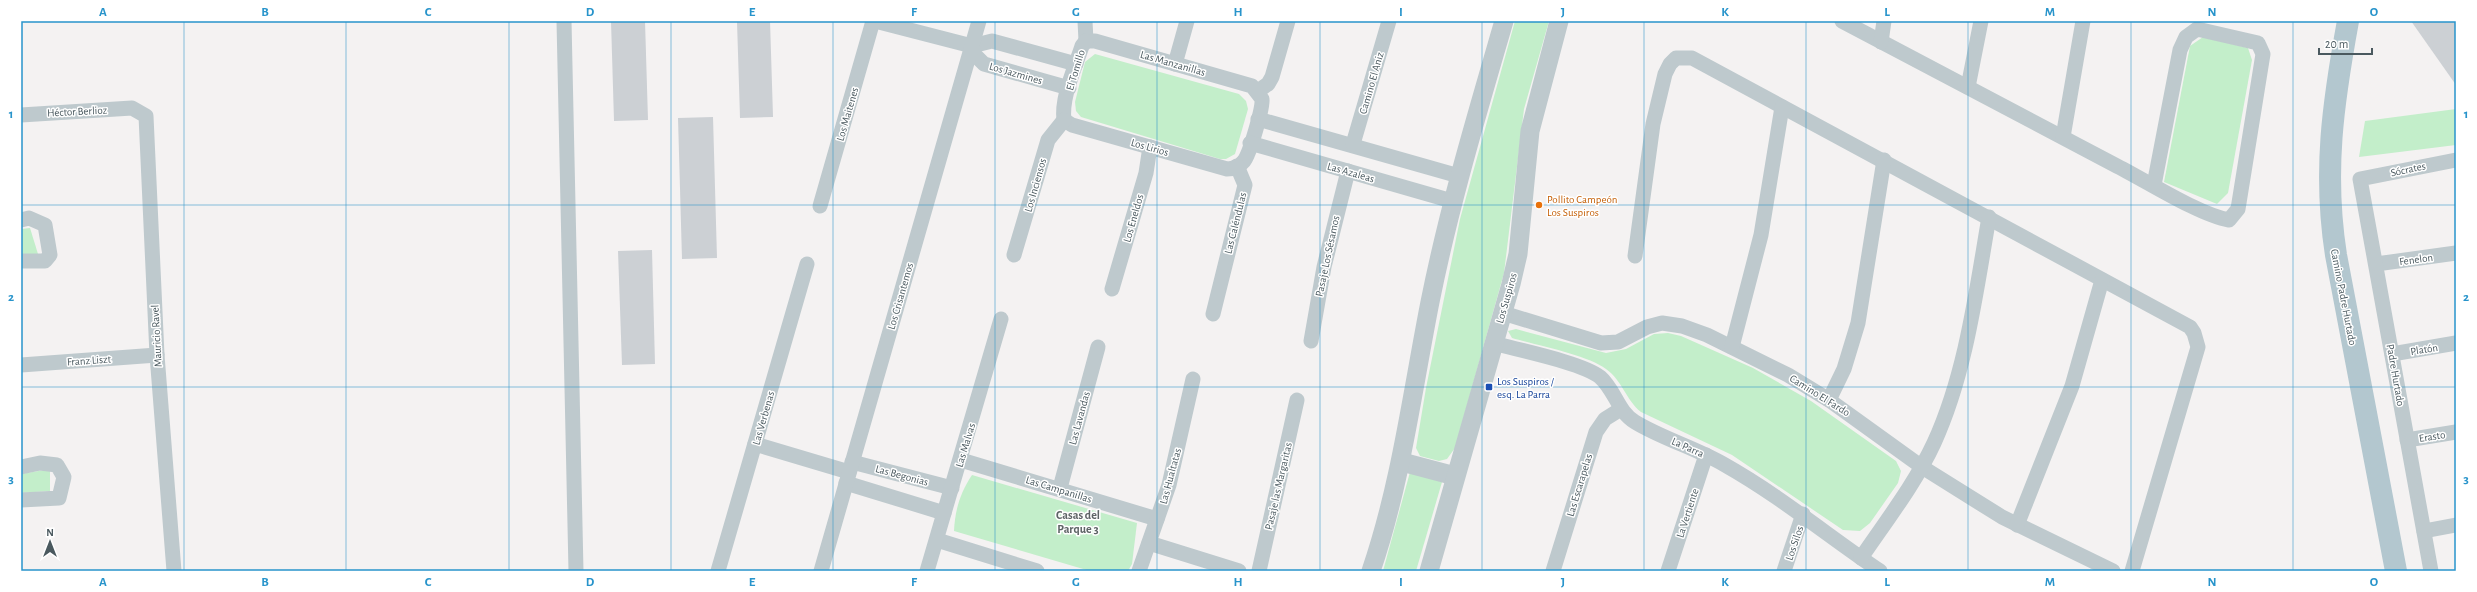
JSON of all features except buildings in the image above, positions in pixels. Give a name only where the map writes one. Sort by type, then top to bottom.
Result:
[{"type":"main road","name":"Camino Padre Hurtado","points":[[2348,21],[2331,124],[2329,152],[2330,205],[2336,255],[2396,571]]},
{"type":"street","points":[[564,21],[576,571]]},
{"type":"street","points":[[874,21],[972,46],[992,41],[1076,64]]},
{"type":"street","name":"Los Maitenes","points":[[820,206],[874,21]]},
{"type":"street","name":"Los Crisantemos","points":[[820,571],[979,21]]},
{"type":"street","name":"El Tomillo","points":[[1064,120],[1063,112],[1069,88],[1082,46],[1086,40],[1085,21]]},
{"type":"street","points":[[1175,64],[1187,21]]},
{"type":"street","points":[[1237,166],[1246,159],[1262,102],[1258,91],[1268,84],[1272,77],[1288,21]]},
{"type":"street","name":"Camino El Aniz","points":[[1353,144],[1389,21]]},
{"type":"street","points":[[1371,571],[1386,526],[1402,462],[1430,303],[1452,201],[1504,21]]},
{"type":"street","name":"Los Suspiros","points":[[1429,571],[1493,343],[1503,313],[1518,254],[1530,131],[1559,21]]},
{"type":"street","points":[[1842,21],[2216,218],[2230,220],[2238,209],[2263,54],[2258,43],[2197,29],[2186,37],[2180,50],[2154,185]]},
{"type":"street","points":[[1881,42],[1884,21]]},
{"type":"street","points":[[1968,87],[1980,21]]},
{"type":"street","points":[[2063,137],[2083,21]]},
{"type":"street","name":"Las Manzanillas","points":[[1086,40],[1095,40],[1248,85],[1258,91]]},
{"type":"street","name":"Los Jazmines","points":[[972,46],[975,55],[984,64],[1069,88]]},
{"type":"street","points":[[1635,256],[1653,124],[1665,74],[1670,64],[1676,58],[1692,58],[1884,160],[2190,327],[2197,340],[2198,347],[2132,571]]},
{"type":"street","points":[[1732,347],[1760,242],[1782,107]]},
{"type":"street","name":"Héctor Berlioz","points":[[21,115],[132,108]]},
{"type":"street","name":"Mauricio Ravel","points":[[132,108],[146,116],[157,355],[174,571]]},
{"type":"street","points":[[1258,119],[1353,144],[1459,176]]},
{"type":"street","name":"Los Lirios","points":[[1064,120],[1072,126],[1223,169],[1237,166]]},
{"type":"street","name":"Los Inciensos","points":[[1014,255],[1048,140],[1064,120]]},
{"type":"street","name":"Las Azaleas","points":[[1250,144],[1452,201]]},
{"type":"street","name":"Los Eneldos","points":[[1112,289],[1146,173],[1150,147]]},
{"type":"street","points":[[1829,400],[1844,369],[1858,323],[1884,160]]},
{"type":"street","name":"Sócrates","points":[[2360,179],[2456,160]]},
{"type":"street","name":"Las Caléndulas","points":[[1213,314],[1244,185],[1237,166]]},
{"type":"street","name":"Pasaje Los Sésamos","points":[[1311,341],[1324,267],[1348,171]]},
{"type":"street","name":"Padre Hurtado","points":[[2360,179],[2431,571]]},
{"type":"street","points":[[1861,558],[1922,466],[1934,443],[1955,382],[1975,298],[1989,217]]},
{"type":"street","points":[[21,220],[30,218],[45,225],[50,255],[45,261],[21,261]]},
{"type":"street","name":"Fenelon","points":[[2376,264],[2456,253]]},
{"type":"street","name":"Las Verbenas","points":[[718,571],[807,264]]},
{"type":"street","points":[[2017,525],[2072,386],[2102,280]]},
{"type":"street","name":"Camino El Fardo","points":[[1503,313],[1601,343],[1618,342],[1647,327],[1662,323],[1682,326],[1732,347],[1788,375],[1829,400],[1922,466],[2017,525],[2113,571]]},
{"type":"street","name":"Las Malvas","points":[[927,571],[961,460],[1001,319]]},
{"type":"street","name":"La Parra","points":[[1493,343],[1592,372],[1608,386],[1621,409],[1633,421],[1706,455],[1803,514],[1880,571]]},
{"type":"street","name":"Platón","points":[[2392,354],[2456,344]]},
{"type":"street","name":"Las Lavandas","points":[[1060,488],[1098,347]]},
{"type":"street","name":"Franz Liszt","points":[[21,365],[157,355]]},
{"type":"street","name":"Las Hualtatas","points":[[1143,570],[1149,543],[1169,485],[1193,379]]},
{"type":"street","name":"Pasaje las Margaritas","points":[[1259,571],[1297,400]]},
{"type":"street","name":"Las Escarapelas","points":[[1553,571],[1596,432],[1605,419],[1621,409]]},
{"type":"street","name":"Erasto","points":[[2408,440],[2456,432]]},
{"type":"street","name":"Las Begonias","points":[[755,444],[849,472],[944,513]]},
{"type":"street","name":"La Vertiente","points":[[1668,571],[1706,455]]},
{"type":"street","name":"Las Campanillas","points":[[961,460],[1060,488],[1157,519]]},
{"type":"street","points":[[1402,462],[1455,476]]},
{"type":"street","points":[[21,467],[40,463],[57,465],[64,477],[59,498],[21,500]]},
{"type":"street","name":"Las Begonias","points":[[849,472],[952,488]]},
{"type":"street","name":"Los Silos","points":[[1784,571],[1803,514]]},
{"type":"street","points":[[2424,531],[2456,525]]},
{"type":"street","points":[[937,540],[1032,570]]},
{"type":"street","points":[[1149,543],[1239,571]]},
{"type":"green space","points":[[1515,21],[1549,21],[1524,109],[1504,273],[1455,448],[1447,459],[1439,461],[1420,456],[1416,448],[1426,388],[1460,219]]},
{"type":"green space","points":[[2203,37],[2248,48],[2252,60],[2228,193],[2217,204],[2164,182],[2190,46]]},
{"type":"green space","points":[[1095,54],[1239,94],[1246,101],[1248,109],[1235,154],[1226,159],[1220,159],[1081,117],[1076,111],[1075,102],[1085,62]]},
{"type":"green space","points":[[2456,109],[2456,145],[2359,157],[2365,121]]},
{"type":"green space","points":[[30,228],[38,254],[21,254],[21,229]]},
{"type":"green space","points":[[1516,329],[1606,353],[1626,349],[1654,334],[1668,333],[1681,336],[1753,368],[1811,401],[1896,461],[1901,471],[1898,483],[1870,523],[1860,531],[1843,530],[1732,455],[1641,412],[1631,402],[1616,379],[1606,369],[1598,364],[1575,355],[1512,338],[1508,331]]},
{"type":"green space","points":[[50,469],[50,491],[21,493],[21,474]]},
{"type":"green space","points":[[1410,472],[1442,482],[1416,571],[1383,571]]},
{"type":"green space","points":[[972,475],[1137,523],[1132,564],[1128,571],[1090,571],[954,531],[959,502],[964,488]]},
{"type":"place","name":"Pollito Campeón Los Suspiros","points":[[1539,205]]},
{"type":"place","name":"Los Suspiros / esq. La Parra","points":[[1489,387]]},
{"type":"district","name":"Casas del Parque 3","points":[[1078,522]]}]
